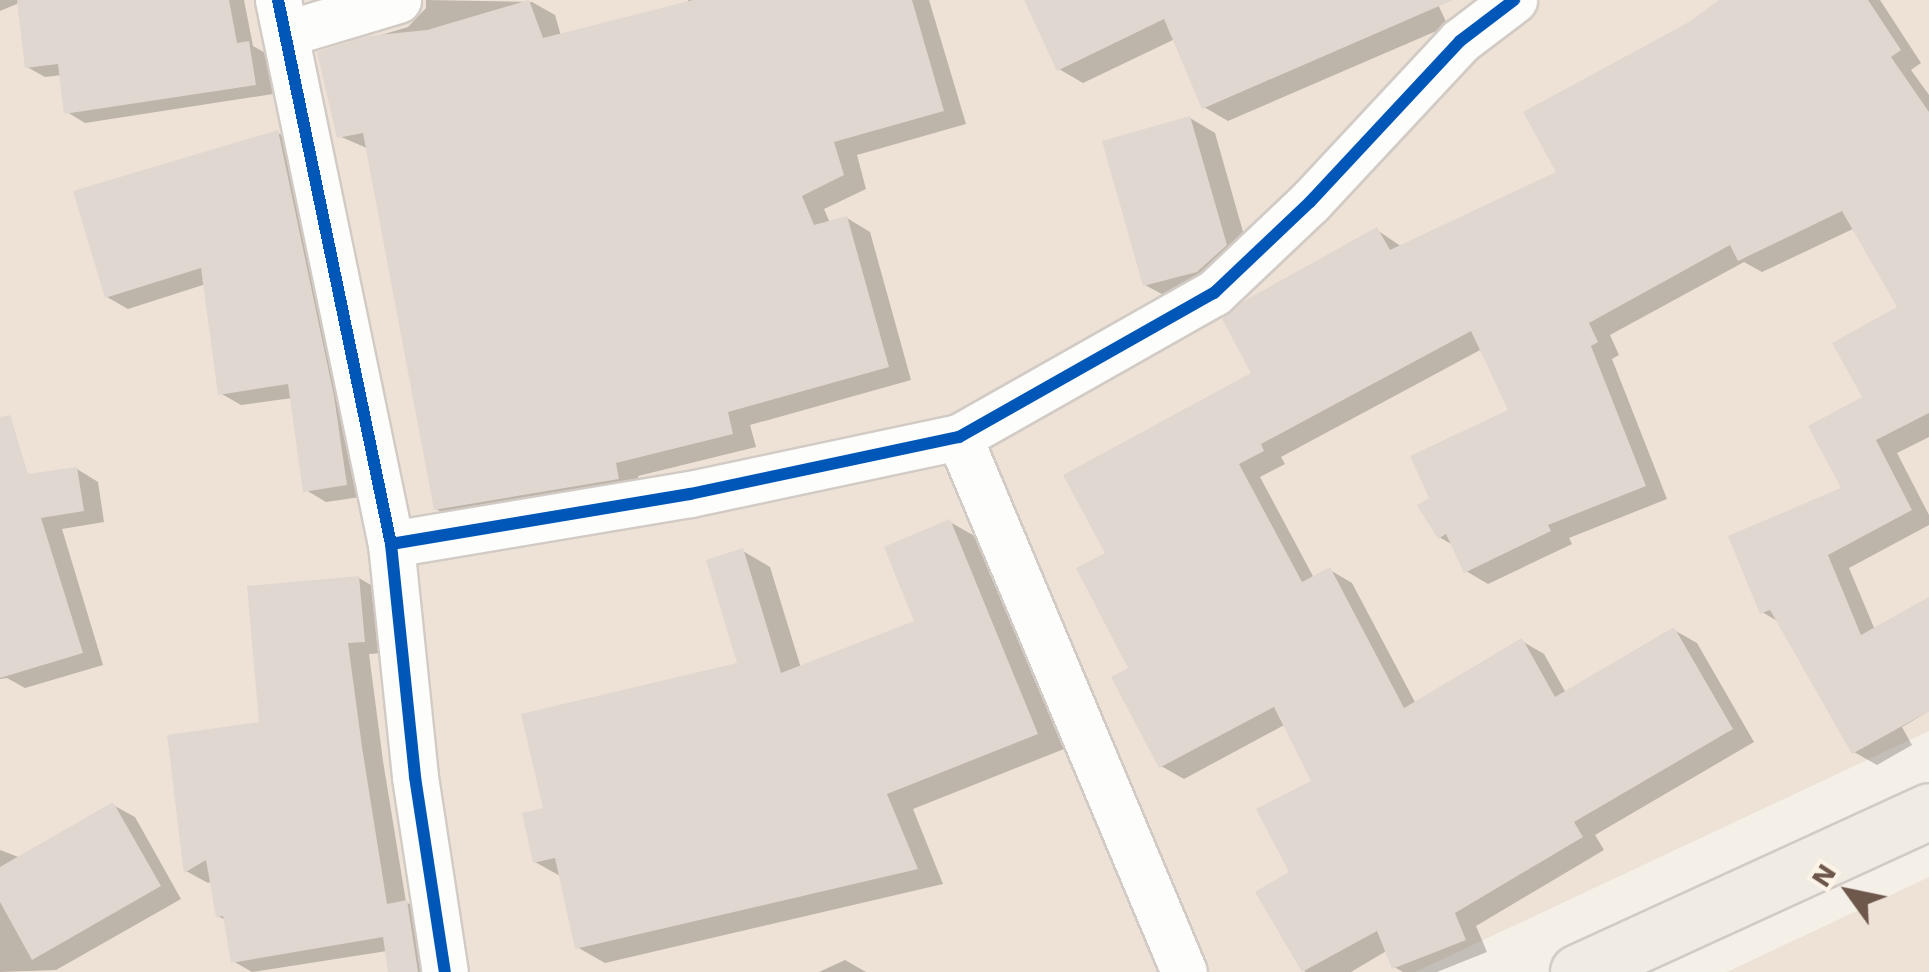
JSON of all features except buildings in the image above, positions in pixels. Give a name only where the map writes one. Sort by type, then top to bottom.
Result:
[{"type":"main road","points":[[1578,972],[1929,810]]},
{"type":"street","points":[[398,0],[283,16],[392,544],[415,777],[445,972]]},
{"type":"street","points":[[392,544],[690,494],[958,437],[1214,293],[1310,202],[1460,40],[1514,0]]},
{"type":"street","points":[[958,437],[1184,972]]},
{"type":"shaded area","points":[[0,0],[1929,0],[1929,731],[1415,972],[0,972]]},
{"type":"shaded area","points":[[1929,877],[1929,972],[1727,972]]},
{"type":"cycle path","points":[[278,0],[391,544],[415,777],[445,972]]},
{"type":"cycle path","points":[[391,544],[690,494],[959,437],[1214,293],[1310,202],[1460,41],[1514,0]]}]
